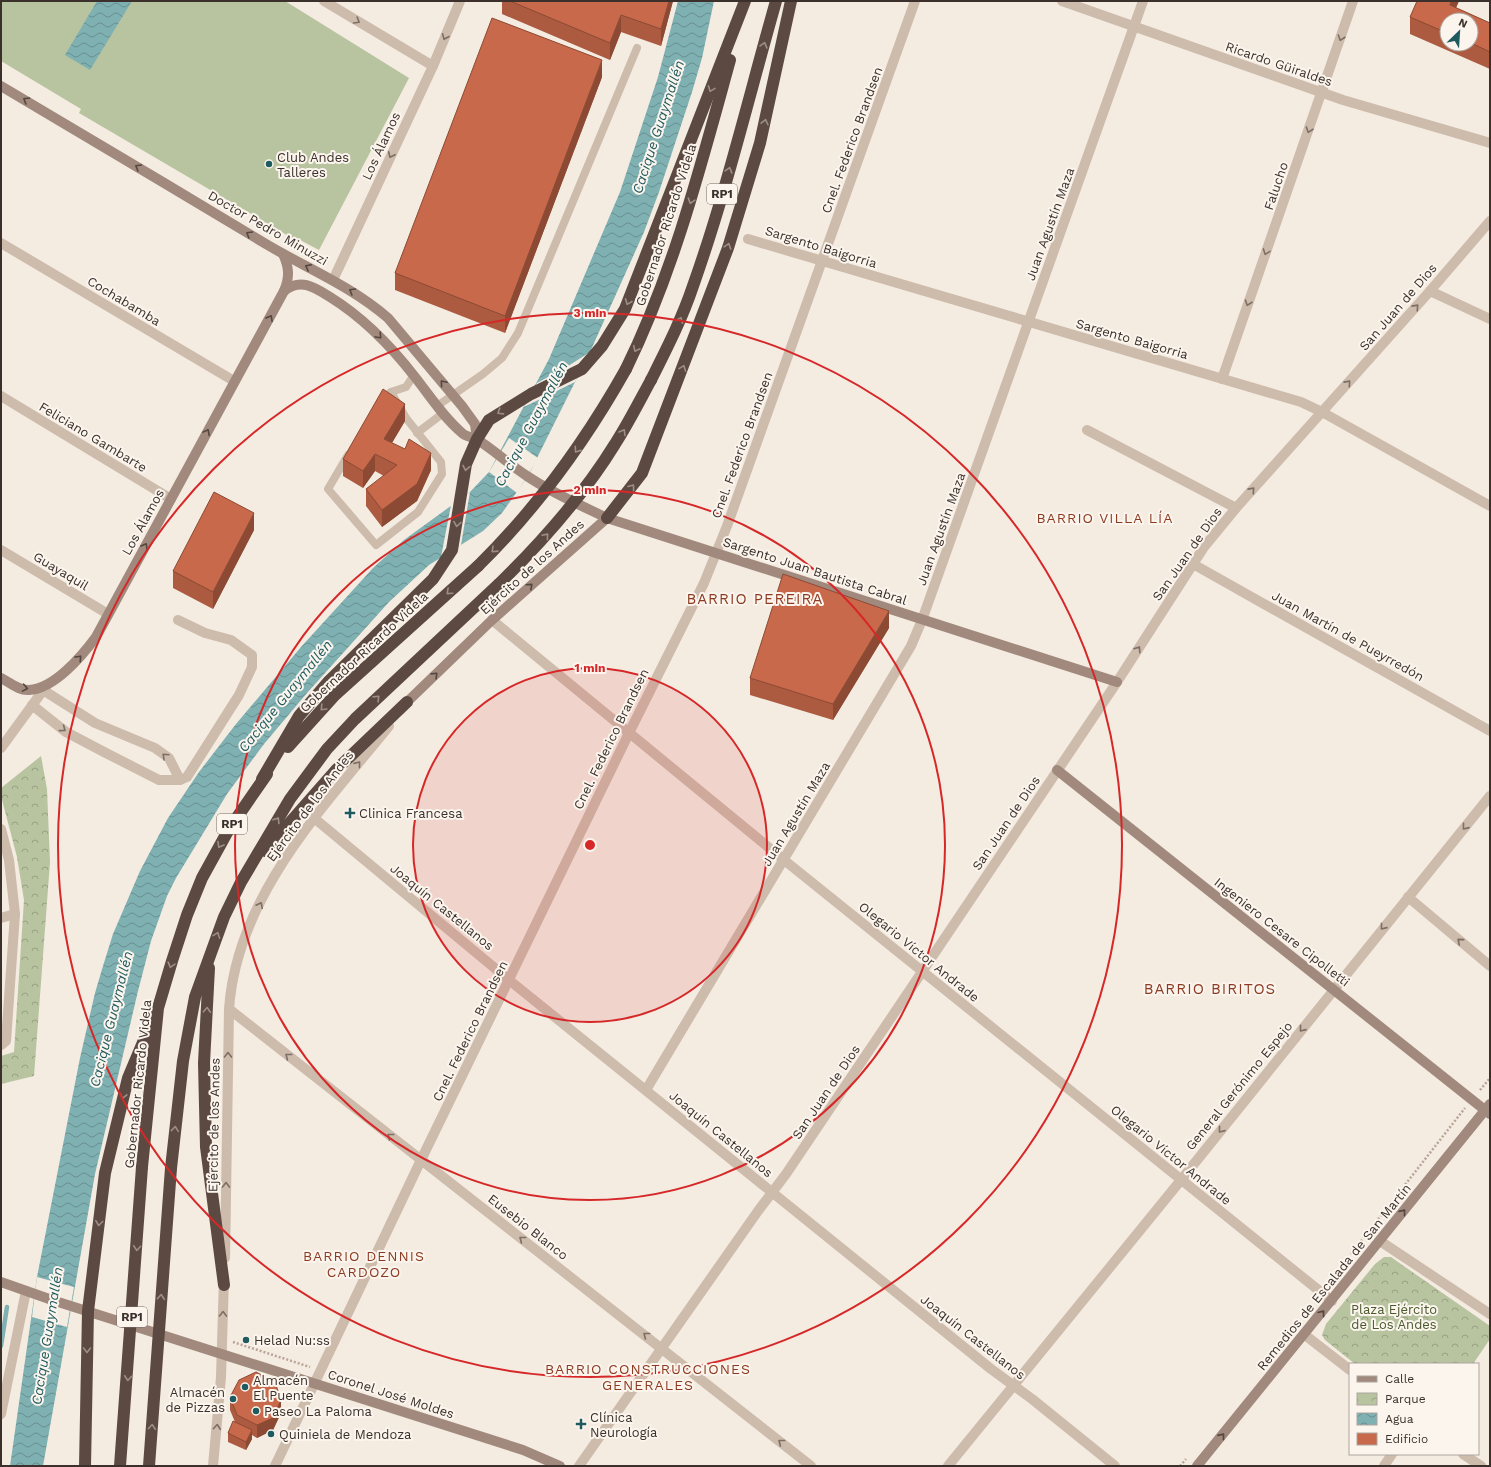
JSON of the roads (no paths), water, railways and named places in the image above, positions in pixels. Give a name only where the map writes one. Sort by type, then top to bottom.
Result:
[{"type":"highway","points":[[262,779],[299,716],[329,681],[433,579],[452,550],[466,464],[477,439],[489,420],[496,414],[531,394],[582,369],[602,346],[625,309],[746,1]]},
{"type":"highway","name":"Gobernador Ricardo Videla","points":[[120,1466],[142,1167],[158,1008],[186,915],[202,878],[229,829],[262,779],[290,745],[335,695],[478,566],[528,514],[559,476],[603,411],[626,369],[657,301],[679,238],[694,190],[746,1]]},
{"type":"highway","name":"RP1","points":[[149,1466],[171,1168],[183,1061],[195,997],[210,954],[240,882],[290,799],[328,749],[355,719],[499,584],[544,539],[583,491],[615,445],[651,380],[674,334],[693,287],[720,199],[776,1]]},
{"type":"highway","points":[[607,518],[642,473],[728,248],[760,143],[791,1]]},
{"type":"highway","points":[[240,882],[286,825],[337,769],[407,702]]},
{"type":"highway","points":[[210,954],[204,1063],[206,1147],[224,1285]]},
{"type":"highway","points":[[85,1466],[88,1311],[105,1173],[128,1078],[158,1008]]},
{"type":"street","points":[[324,1],[433,66]]},
{"type":"street","name":"Los Álamos","points":[[333,280],[433,66],[460,1]]},
{"type":"street","name":"Cnel. Federico Brandsen","points":[[275,1466],[421,1160],[629,733],[704,583],[915,1]]},
{"type":"street","name":"Ricardo Güiraldes","points":[[1062,1],[1322,93],[1490,143]]},
{"type":"street","name":"Juan Agustín Maza","points":[[646,1090],[911,646],[922,620],[1143,1]]},
{"type":"street","name":"Falucho","points":[[1222,379],[1353,1]]},
{"type":"street","name":"Doctor Pedro Minuzzi","points":[[1,86],[283,254],[360,295],[388,318],[453,395],[475,424],[477,439]]},
{"type":"street","name":"San Juan de Dios","points":[[578,1466],[772,1192],[1117,682],[1216,531],[1430,291],[1490,221]]},
{"type":"street","name":"Sargento Baigorria","points":[[748,238],[1301,402],[1322,412],[1490,506]]},
{"type":"street","name":"Cochabamba","points":[[1,243],[234,381]]},
{"type":"street","name":"Los Álamos","points":[[1,748],[46,686],[87,650],[108,614],[288,283],[289,270],[283,254]]},
{"type":"street","points":[[333,280],[332,291],[338,302]]},
{"type":"street","points":[[284,291],[296,284],[307,284],[338,302],[379,334],[440,410],[463,435],[477,439]]},
{"type":"street","points":[[1430,291],[1490,319]]},
{"type":"street","name":"Feliciano Gambarte","points":[[1,396],[171,499]]},
{"type":"street","points":[[1086,430],[1236,508]]},
{"type":"street","name":"Sargento Juan Bautista Cabral","points":[[477,439],[528,476],[563,497],[607,518],[1117,682]]},
{"type":"street","name":"Ejército de los Andes","points":[[213,1466],[222,1354],[229,1009],[234,970],[253,918],[281,865],[314,818],[407,702],[492,620],[607,518]]},
{"type":"street","name":"Guayaquil","points":[[1,550],[108,614]]},
{"type":"street","name":"Juan Martín de Pueyrredón","points":[[1193,564],[1490,731]]},
{"type":"street","points":[[32,705],[66,732],[159,780],[180,780],[187,777],[239,695],[252,667],[252,655],[231,640],[205,633],[178,620]]},
{"type":"street","name":"Olegario Víctor Andrade","points":[[492,620],[784,860],[1332,1301]]},
{"type":"street","points":[[1,678],[18,688],[29,690],[46,686],[95,724],[155,748],[169,758],[180,780]]},
{"type":"street","name":"Ingeniero Cesare Cipolletti","points":[[1057,770],[1472,1100],[1488,1109]]},
{"type":"street","name":"General Gerónimo Espejo","points":[[948,1466],[1181,1180],[1490,796]]},
{"type":"street","name":"Joaquín Castellanos","points":[[314,818],[509,980],[1115,1466]]},
{"type":"street","points":[[1,829],[9,860],[15,914],[6,1041],[1,1045]]},
{"type":"street","points":[[1408,897],[1490,966]]},
{"type":"street","points":[[1,918],[15,914]]},
{"type":"street","name":"Eusebio Blanco","points":[[229,1009],[811,1466]]},
{"type":"street","name":"Remedios de Escalada de San Martín","points":[[1197,1466],[1488,1109]]},
{"type":"street","points":[[1380,1241],[1490,1314]]},
{"type":"street","name":"Coronel José Moldes","points":[[1,1282],[52,1300],[523,1450],[560,1466]]},
{"type":"street","points":[[1,1414],[31,1293]]},
{"type":"street","points":[[1305,1335],[1349,1369]]},
{"type":"street","points":[[1384,1466],[1391,1455]]},
{"type":"street","points":[[1464,1455],[1481,1466]]},
{"type":"lane","points":[[417,433],[453,395],[483,374],[502,358],[518,333],[637,48]]},
{"type":"lane","points":[[377,406],[384,396],[390,392],[406,387],[414,376]]},
{"type":"lane","points":[[351,449],[328,489],[376,545],[418,512],[442,474],[441,462],[417,433],[390,392]]},
{"type":"water","points":[[97,1],[132,1],[90,70],[65,55]]},
{"type":"water","name":"Cacique Guaymallén","points":[[678,1],[714,1],[702,58],[692,92],[659,192],[644,232],[590,352],[528,476],[502,513],[483,531],[429,565],[389,602],[307,693],[264,744],[227,794],[176,878],[167,896],[151,941],[138,991],[95,1174],[43,1466],[10,1466],[37,1277],[80,1058],[95,993],[113,934],[140,871],[168,818],[199,772],[236,724],[301,647],[373,568],[404,540],[470,492],[489,472],[549,359],[620,192],[658,77]]},
{"type":"waterway","points":[[1,1346],[7,1307]]},
{"type":"place","name":"Club Andes Talleres","points":[[269,164]]},
{"type":"place","name":"Clinica Francesa","points":[[350,813]]},
{"type":"place","name":"Helad Nu:ss","points":[[246,1340]]},
{"type":"place","name":"Almacén El Puente","points":[[245,1387]]},
{"type":"place","name":"Almacén de Pizzas","points":[[233,1399]]},
{"type":"place","name":"Paseo La Paloma","points":[[256,1411]]},
{"type":"place","name":"Clínica Neurología","points":[[581,1424]]},
{"type":"place","name":"Quiniela de Mendoza","points":[[271,1434]]},
{"type":"district","name":"BARRIO VILLA LÍA","points":[[1105,518]]},
{"type":"district","name":"BARRIO PEREIRA","points":[[755,599]]},
{"type":"district","name":"BARRIO BIRITOS","points":[[1210,989]]},
{"type":"district","name":"BARRIO DENNIS CARDOZO","points":[[364,1264]]},
{"type":"district","name":"BARRIO CONSTRUCCIONES GENERALES","points":[[648,1378]]},
{"type":"park label","name":"Plaza Ejército de Los Andes","points":[[1394,1316]]}]
